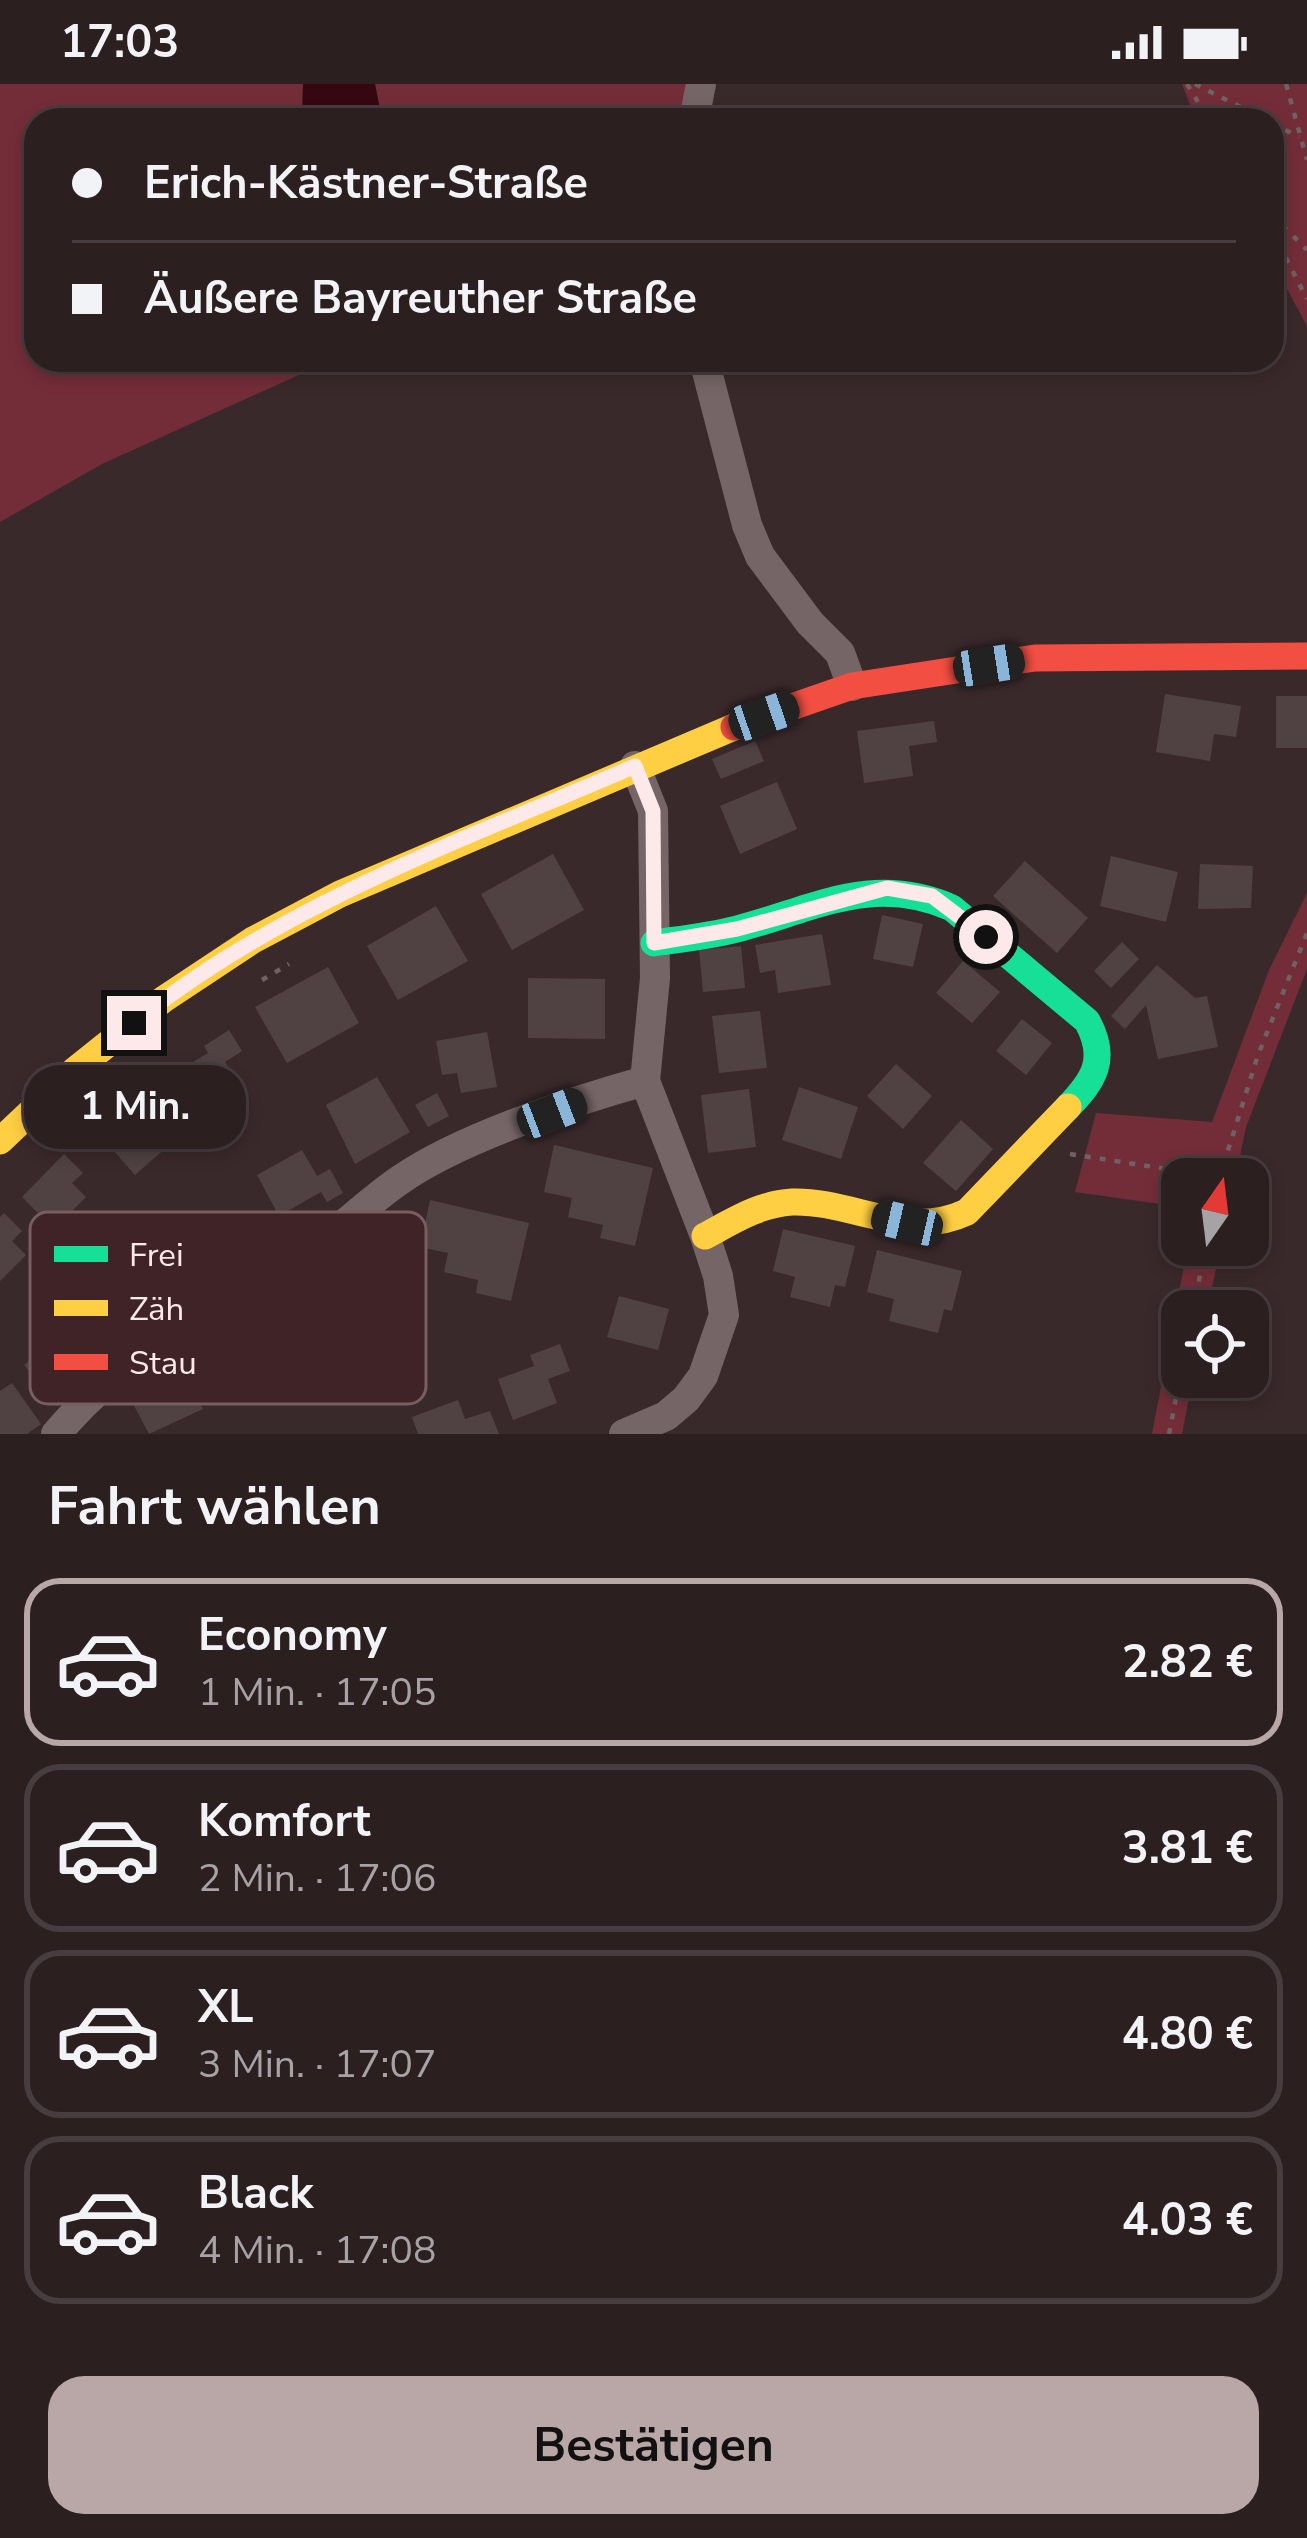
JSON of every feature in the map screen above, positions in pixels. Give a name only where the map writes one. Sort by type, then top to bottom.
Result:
[{"type":"street","points":[[707,372],[747,525],[760,556],[810,623],[840,653],[852,686]]},
{"type":"street","points":[[0,1141],[75,1070],[164,999],[253,940],[340,894],[635,766],[852,686],[1035,658],[1307,656]]},
{"type":"street","points":[[624,1434],[666,1416],[686,1399],[716,1348],[724,1315],[705,1236],[645,1081],[655,978],[653,811],[635,766]]},
{"type":"street","points":[[654,943],[737,929],[866,891],[887,888],[932,896],[1094,1031],[1097,1065],[1090,1084],[967,1212],[948,1221],[907,1223],[794,1202],[755,1209],[705,1236]]},
{"type":"street","points":[[361,1212],[429,1162],[610,1090],[645,1081]]},
{"type":"street","points":[[56,1434],[87,1404]]},
{"type":"path","points":[[1191,84],[1240,108]]},
{"type":"path","points":[[1286,84],[1307,160]]},
{"type":"path","points":[[1284,130],[1301,138]]},
{"type":"path","points":[[1284,227],[1307,250]]},
{"type":"path","points":[[1284,254],[1307,299]]},
{"type":"path","points":[[1225,1158],[1258,1055],[1307,933]]},
{"type":"path","points":[[1031,1148],[1161,1169]]},
{"type":"path","points":[[1169,1434],[1176,1398]]},
{"type":"shaded area","points":[[0,84],[303,84],[302,108],[24,108],[24,372],[305,372],[102,464],[0,522]]},
{"type":"shaded area","points":[[303,84],[375,84],[380,108],[302,108]]},
{"type":"shaded area","points":[[375,84],[688,84],[683,108],[380,108]]},
{"type":"shaded area","points":[[1182,84],[1307,84],[1307,326],[1284,283],[1284,108],[1191,108]]},
{"type":"shaded area","points":[[1307,893],[1307,969],[1246,1127],[1239,1158],[1161,1158],[1161,1204],[1075,1192],[1096,1113],[1212,1122],[1269,970]]},
{"type":"shaded area","points":[[1184,1266],[1217,1266],[1211,1290],[1179,1290]]},
{"type":"shaded area","points":[[1161,1387],[1161,1398],[1189,1398],[1182,1434],[1152,1434]]},
{"type":"building","points":[[1165,694],[1241,706],[1236,737],[1214,734],[1210,761],[1156,752]]},
{"type":"building","points":[[1276,696],[1307,696],[1307,748],[1276,748]]},
{"type":"building","points":[[934,721],[937,742],[909,746],[913,776],[864,783],[857,731]]},
{"type":"building","points":[[755,741],[764,761],[721,779],[712,759]]},
{"type":"building","points":[[777,782],[797,829],[740,854],[720,806]]},
{"type":"building","points":[[553,854],[584,910],[512,950],[481,894]]},
{"type":"building","points":[[1111,856],[1178,872],[1166,922],[1100,906]]},
{"type":"building","points":[[1025,861],[1088,918],[1057,953],[993,896]]},
{"type":"building","points":[[1200,864],[1253,866],[1251,908],[1198,909]]},
{"type":"building","points":[[436,906],[468,961],[398,1000],[367,946]]},
{"type":"building","points":[[882,915],[923,924],[913,967],[873,959]]},
{"type":"building","points":[[822,934],[831,985],[778,993],[775,970],[760,973],[755,945]]},
{"type":"building","points":[[1122,942],[1139,959],[1111,988],[1094,971]]},
{"type":"building","points":[[741,946],[745,988],[703,992],[699,950]]},
{"type":"building","points":[[963,961],[1000,992],[972,1023],[936,993]]},
{"type":"building","points":[[1157,965],[1195,998],[1207,996],[1218,1047],[1158,1059],[1146,1005],[1125,1029],[1111,1016]]},
{"type":"building","points":[[328,967],[359,1023],[287,1063],[255,1007]]},
{"type":"building","points":[[528,978],[605,979],[605,1039],[528,1038]]},
{"type":"building","points":[[760,1011],[767,1068],[719,1073],[712,1016]]},
{"type":"building","points":[[1022,1019],[1052,1043],[1026,1075],[996,1051]]},
{"type":"building","points":[[229,1030],[242,1051],[225,1062],[241,1088],[203,1112],[178,1071],[208,1053],[204,1046]]},
{"type":"building","points":[[487,1032],[497,1087],[461,1093],[457,1073],[442,1075],[436,1041]]},
{"type":"building","points":[[896,1064],[932,1096],[903,1129],[867,1096]]},
{"type":"building","points":[[377,1077],[410,1132],[355,1164],[326,1105]]},
{"type":"building","points":[[156,1080],[180,1107],[154,1130],[168,1146],[135,1175],[105,1141],[137,1113],[129,1103]]},
{"type":"building","points":[[799,1087],[858,1107],[841,1159],[782,1140]]},
{"type":"building","points":[[749,1089],[756,1147],[708,1153],[701,1095]]},
{"type":"building","points":[[437,1093],[449,1116],[428,1127],[415,1105]]},
{"type":"building","points":[[961,1120],[993,1149],[956,1191],[923,1163]]},
{"type":"building","points":[[554,1145],[653,1168],[635,1246],[600,1238],[603,1225],[568,1217],[572,1198],[544,1192]]},
{"type":"building","points":[[302,1150],[317,1176],[330,1169],[343,1193],[327,1202],[321,1192],[286,1212],[277,1212],[257,1175]]},
{"type":"building","points":[[64,1154],[83,1173],[72,1183],[86,1197],[71,1212],[37,1212],[22,1197]]},
{"type":"building","points":[[430,1200],[529,1223],[511,1301],[476,1293],[478,1280],[444,1272],[448,1253],[426,1248]]},
{"type":"building","points":[[4,1213],[22,1231],[12,1241],[26,1255],[0,1281],[0,1217]]},
{"type":"building","points":[[783,1229],[855,1246],[845,1287],[835,1285],[830,1307],[790,1297],[795,1277],[773,1271]]},
{"type":"building","points":[[877,1250],[962,1271],[952,1311],[944,1309],[938,1333],[889,1321],[894,1299],[867,1292]]},
{"type":"building","points":[[619,1296],[669,1309],[658,1350],[607,1337]]},
{"type":"building","points":[[560,1344],[570,1371],[548,1379],[557,1403],[513,1420],[498,1379],[534,1366],[530,1355]]},
{"type":"building","points":[[12,1383],[41,1424],[27,1434],[0,1434],[0,1391]]},
{"type":"building","points":[[458,1400],[465,1419],[490,1411],[499,1434],[418,1434],[412,1417]]},
{"type":"building","points":[[133,1404],[200,1404],[203,1409],[149,1434]]},
{"type":"traffic: fast","points":[[654,943],[727,931],[869,894],[923,898],[952,908],[1087,1021],[1097,1047],[1095,1068],[1068,1107]]},
{"type":"traffic: slow","points":[[0,1141],[75,1070],[164,999],[253,940],[340,894],[734,727]]},
{"type":"traffic: slow","points":[[705,1236],[780,1203],[814,1203],[901,1221],[944,1220],[967,1212],[1068,1107]]},
{"type":"traffic: jam","points":[[734,727],[852,686],[1035,658],[1307,656]]},
{"type":"route","points":[[134,1023],[253,940],[340,894],[635,766],[653,811],[654,943],[737,929],[887,888],[932,896],[986,937]]}]
